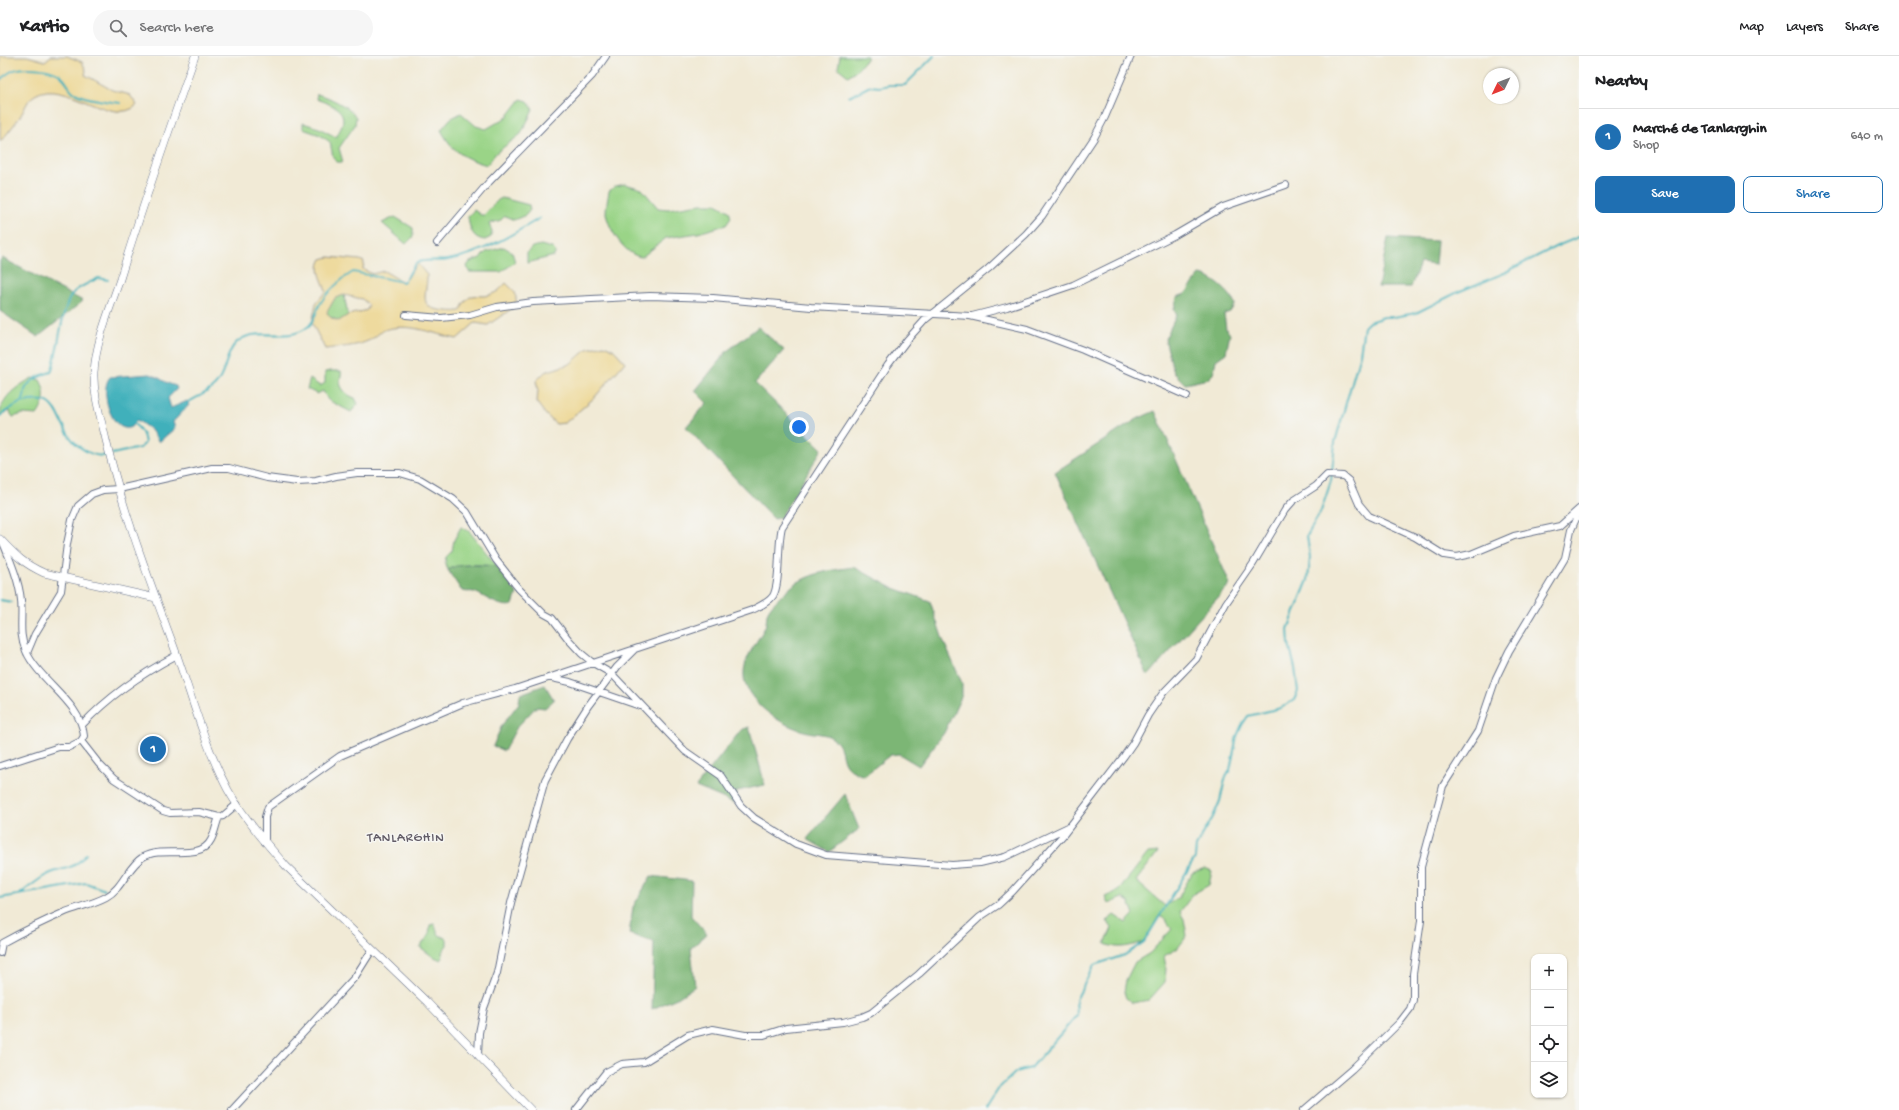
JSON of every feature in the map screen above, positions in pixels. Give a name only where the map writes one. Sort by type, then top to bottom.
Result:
[{"type":"street","points":[[195,56],[128,253],[101,340],[95,366],[94,380],[98,407],[119,489],[156,598],[220,773],[237,804],[265,842],[286,866],[478,1055],[531,1110]]},
{"type":"street","points":[[437,243],[489,182],[592,76],[606,56]]},
{"type":"street","points":[[265,842],[265,817],[268,807],[340,756],[463,703],[551,678],[752,610],[765,604],[776,590],[779,539],[782,527],[888,365],[907,340],[932,315],[988,269],[1026,234],[1042,216],[1094,138],[1105,117],[1131,56]]},
{"type":"street","points":[[970,316],[1007,307],[1073,285],[1175,235],[1223,207],[1286,185]]},
{"type":"street","points":[[406,315],[441,318],[470,315],[497,308],[533,302],[650,296],[713,298],[932,315],[970,316],[1026,329],[1083,350],[1187,396]]},
{"type":"street","points":[[27,654],[35,634],[61,591],[72,520],[78,506],[92,494],[103,490],[119,489],[212,468],[229,468],[267,478],[297,482],[316,481],[336,476],[385,472],[400,473],[420,479],[453,499],[467,512],[496,560],[519,589],[543,613],[552,618],[569,640],[593,663],[612,674],[685,751],[720,776],[741,806],[754,818],[796,844],[826,855],[952,864],[980,863],[1005,857],[1072,825]]},
{"type":"street","points":[[576,1110],[606,1072],[622,1064],[644,1062],[688,1035],[713,1029],[746,1035],[764,1035],[786,1028],[843,1022],[862,1017],[871,1013],[919,974],[980,917],[998,905],[1013,891],[1072,825],[1133,743],[1148,715],[1164,693],[1196,659],[1226,604],[1253,564],[1285,510],[1293,501],[1316,486],[1327,474],[1343,476],[1349,481],[1359,504],[1369,516],[1415,537],[1444,555],[1457,557],[1471,554],[1514,536],[1560,526],[1579,509]]},
{"type":"street","points":[[1304,1110],[1352,1069],[1400,1022],[1410,1009],[1413,1000],[1413,974],[1421,921],[1421,867],[1443,786],[1478,731],[1496,678],[1509,651],[1565,558],[1571,530],[1579,512]]},
{"type":"street","points":[[1,540],[27,566],[44,573],[156,598]]},
{"type":"street","points":[[0,766],[59,747],[69,747],[81,741],[84,736],[82,725],[72,709],[27,654],[20,629],[22,609],[21,598],[14,571],[1,540]]},
{"type":"street","points":[[478,1055],[479,1033],[484,1008],[497,973],[511,903],[545,780],[567,739],[598,692],[635,649]]},
{"type":"street","points":[[82,725],[102,704],[153,668],[177,655]]},
{"type":"street","points":[[551,678],[570,682],[598,692],[623,698],[644,708]]},
{"type":"street","points":[[81,741],[99,764],[114,779],[163,811],[170,813],[199,812],[219,817],[223,816],[237,804]]},
{"type":"street","points":[[0,952],[2,943],[26,930],[63,913],[106,897],[122,882],[134,865],[144,857],[166,851],[193,852],[202,850],[212,840],[219,817]]},
{"type":"street","points":[[232,1110],[355,977],[372,950]]},
{"type":"green space","points":[[840,56],[867,56],[867,58],[858,69],[848,76],[838,68]]},
{"type":"green space","points":[[317,94],[338,102],[356,117],[355,125],[339,148],[343,162],[336,162],[333,157],[330,142],[320,135],[303,129],[303,123],[319,128],[336,137],[341,129],[343,116],[336,108],[316,99]]},
{"type":"green space","points":[[521,99],[528,101],[533,110],[521,134],[496,153],[487,165],[471,160],[454,149],[445,138],[441,130],[450,119],[461,113],[476,126],[486,129],[507,117]]},
{"type":"green space","points":[[625,184],[642,189],[658,208],[668,209],[701,204],[716,204],[729,211],[731,218],[726,225],[698,233],[666,238],[642,257],[629,252],[624,247],[618,240],[607,219],[606,213],[609,191],[616,186]]},
{"type":"green space","points":[[502,198],[529,205],[530,210],[526,215],[514,220],[505,216],[501,220],[489,224],[492,231],[491,237],[485,240],[474,235],[470,228],[468,216],[474,210],[481,215],[484,215],[498,200]]},
{"type":"green space","points":[[395,217],[413,228],[413,237],[406,244],[382,223]]},
{"type":"green space","points":[[1388,238],[1437,241],[1435,265],[1420,263],[1411,287],[1378,287]]},
{"type":"green space","points":[[541,245],[552,248],[556,252],[554,256],[527,263],[527,253],[532,247]]},
{"type":"green space","points":[[504,247],[512,252],[515,262],[501,272],[469,272],[467,266],[470,262],[480,258],[486,252]]},
{"type":"green space","points":[[2,258],[83,301],[38,337],[0,311],[0,261]]},
{"type":"green space","points":[[1200,275],[1210,278],[1226,290],[1235,304],[1230,312],[1224,314],[1226,329],[1230,334],[1226,353],[1216,360],[1213,374],[1208,379],[1185,384],[1174,373],[1165,339],[1177,314],[1174,310],[1177,297],[1185,294]]},
{"type":"green space","points":[[344,295],[348,315],[339,321],[328,316],[327,312],[335,298]]},
{"type":"green space","points":[[758,327],[784,350],[755,383],[822,449],[780,518],[774,519],[686,427],[707,403],[695,391],[727,351]]},
{"type":"green space","points":[[341,371],[341,387],[347,394],[355,398],[358,404],[351,412],[328,400],[323,391],[317,394],[307,389],[310,379],[320,386],[325,383],[325,372]]},
{"type":"green space","points":[[32,378],[40,380],[44,389],[42,407],[37,415],[23,414],[13,417],[9,411],[0,416],[3,403],[6,398]]},
{"type":"green space","points":[[1155,411],[1230,584],[1148,676],[1055,472],[1137,419]]},
{"type":"green space","points":[[461,527],[469,531],[497,566],[466,565],[454,567],[448,570],[445,563],[446,557],[452,551],[454,540]]},
{"type":"green space","points":[[456,566],[497,566],[517,593],[513,605],[508,606],[498,604],[474,592],[466,592],[461,590],[448,570]]},
{"type":"green space","points":[[854,567],[891,587],[930,601],[943,640],[962,683],[962,695],[944,733],[919,766],[899,754],[890,755],[864,776],[854,772],[848,767],[840,747],[832,738],[823,734],[799,730],[775,718],[754,699],[745,683],[744,675],[747,659],[765,627],[768,611],[777,600],[791,587],[805,578],[829,571]]},
{"type":"green space","points":[[545,685],[554,700],[545,708],[536,707],[517,727],[504,751],[493,746],[502,725],[519,703],[520,694]]},
{"type":"green space","points":[[749,727],[765,785],[737,791],[734,803],[696,787],[741,730]]},
{"type":"green space","points":[[845,794],[859,829],[829,852],[807,839]]},
{"type":"green space","points":[[1158,852],[1136,881],[1165,906],[1179,897],[1192,873],[1205,868],[1212,871],[1209,885],[1193,894],[1180,912],[1184,919],[1187,936],[1177,949],[1164,956],[1166,967],[1165,982],[1149,1000],[1132,1003],[1126,998],[1124,992],[1126,980],[1135,962],[1150,953],[1172,929],[1165,919],[1159,916],[1144,942],[1120,947],[1105,944],[1112,928],[1107,921],[1114,915],[1126,923],[1134,914],[1129,902],[1122,898],[1108,904],[1105,897],[1118,891],[1148,853]]},
{"type":"green space","points":[[651,876],[692,881],[691,916],[707,934],[691,948],[695,986],[679,997],[652,1009],[654,942],[629,934],[633,907]]},
{"type":"green space","points":[[434,924],[439,935],[447,939],[447,945],[442,952],[443,958],[441,960],[432,956],[420,947],[429,935],[430,925]]},
{"type":"sand","points":[[0,56],[27,56],[45,61],[51,56],[67,56],[82,62],[86,70],[85,75],[112,90],[130,95],[137,105],[127,111],[115,111],[74,96],[60,92],[47,91],[35,95],[26,104],[19,118],[0,142]]},
{"type":"sand","points":[[329,257],[360,260],[364,262],[363,269],[372,274],[384,271],[403,282],[407,279],[417,263],[427,275],[426,302],[432,308],[439,310],[460,311],[468,298],[472,296],[488,295],[496,292],[506,283],[515,292],[517,305],[488,325],[475,323],[457,339],[405,327],[385,330],[370,340],[359,344],[325,349],[312,323],[316,303],[326,291],[319,271],[322,259]],"holes":[[[344,295],[362,299],[369,305],[367,310],[348,315],[339,321],[330,317],[327,312],[335,298]]]},
{"type":"sand","points":[[604,345],[613,349],[625,362],[594,398],[565,423],[556,424],[546,415],[537,403],[538,390],[536,381],[545,372],[570,364],[587,349]]},
{"type":"water","points":[[150,374],[176,386],[177,389],[168,398],[171,408],[187,401],[189,405],[173,422],[175,428],[159,442],[151,430],[137,420],[131,427],[124,428],[118,425],[113,419],[107,401],[107,383],[110,377]]},
{"type":"waterway","points":[[849,97],[870,86],[880,87],[889,85],[905,85],[934,56]]},
{"type":"waterway","points":[[0,80],[13,70],[28,68],[47,70],[58,74],[75,93],[97,100],[120,103]]},
{"type":"waterway","points":[[187,403],[216,384],[235,344],[243,338],[251,335],[287,334],[296,333],[305,329],[313,321],[320,304],[330,290],[353,272],[403,282],[417,263],[428,260],[448,260],[484,249],[540,218]]},
{"type":"waterway","points":[[985,1110],[999,1088],[1016,1072],[1031,1068],[1077,1015],[1076,1000],[1094,965],[1125,955],[1144,942],[1195,858],[1196,846],[1213,817],[1220,801],[1225,779],[1230,770],[1237,736],[1248,716],[1281,708],[1294,700],[1298,691],[1295,668],[1289,644],[1288,629],[1308,580],[1310,558],[1307,536],[1321,511],[1331,481],[1335,442],[1360,354],[1364,327],[1369,322],[1384,317],[1394,317],[1416,313],[1460,291],[1500,275],[1557,246],[1579,237]]},
{"type":"waterway","points":[[0,416],[22,401],[25,390],[32,381],[51,372],[66,307],[74,292],[98,278],[108,280]]},
{"type":"waterway","points":[[21,403],[32,401],[49,403],[57,412],[67,432],[77,445],[84,450],[99,456],[108,455]]},
{"type":"waterway","points":[[112,454],[140,448],[145,443],[142,432],[134,424]]},
{"type":"waterway","points":[[0,600],[12,602]]},
{"type":"waterway","points":[[20,894],[43,877],[76,864],[86,854]]},
{"type":"waterway","points":[[0,898],[86,883],[105,890]]},
{"type":"place","name":"Marché de Tanlarghin","points":[[153,749]]},
{"type":"district","name":"TANLARGHIN","points":[[406,836]]}]
